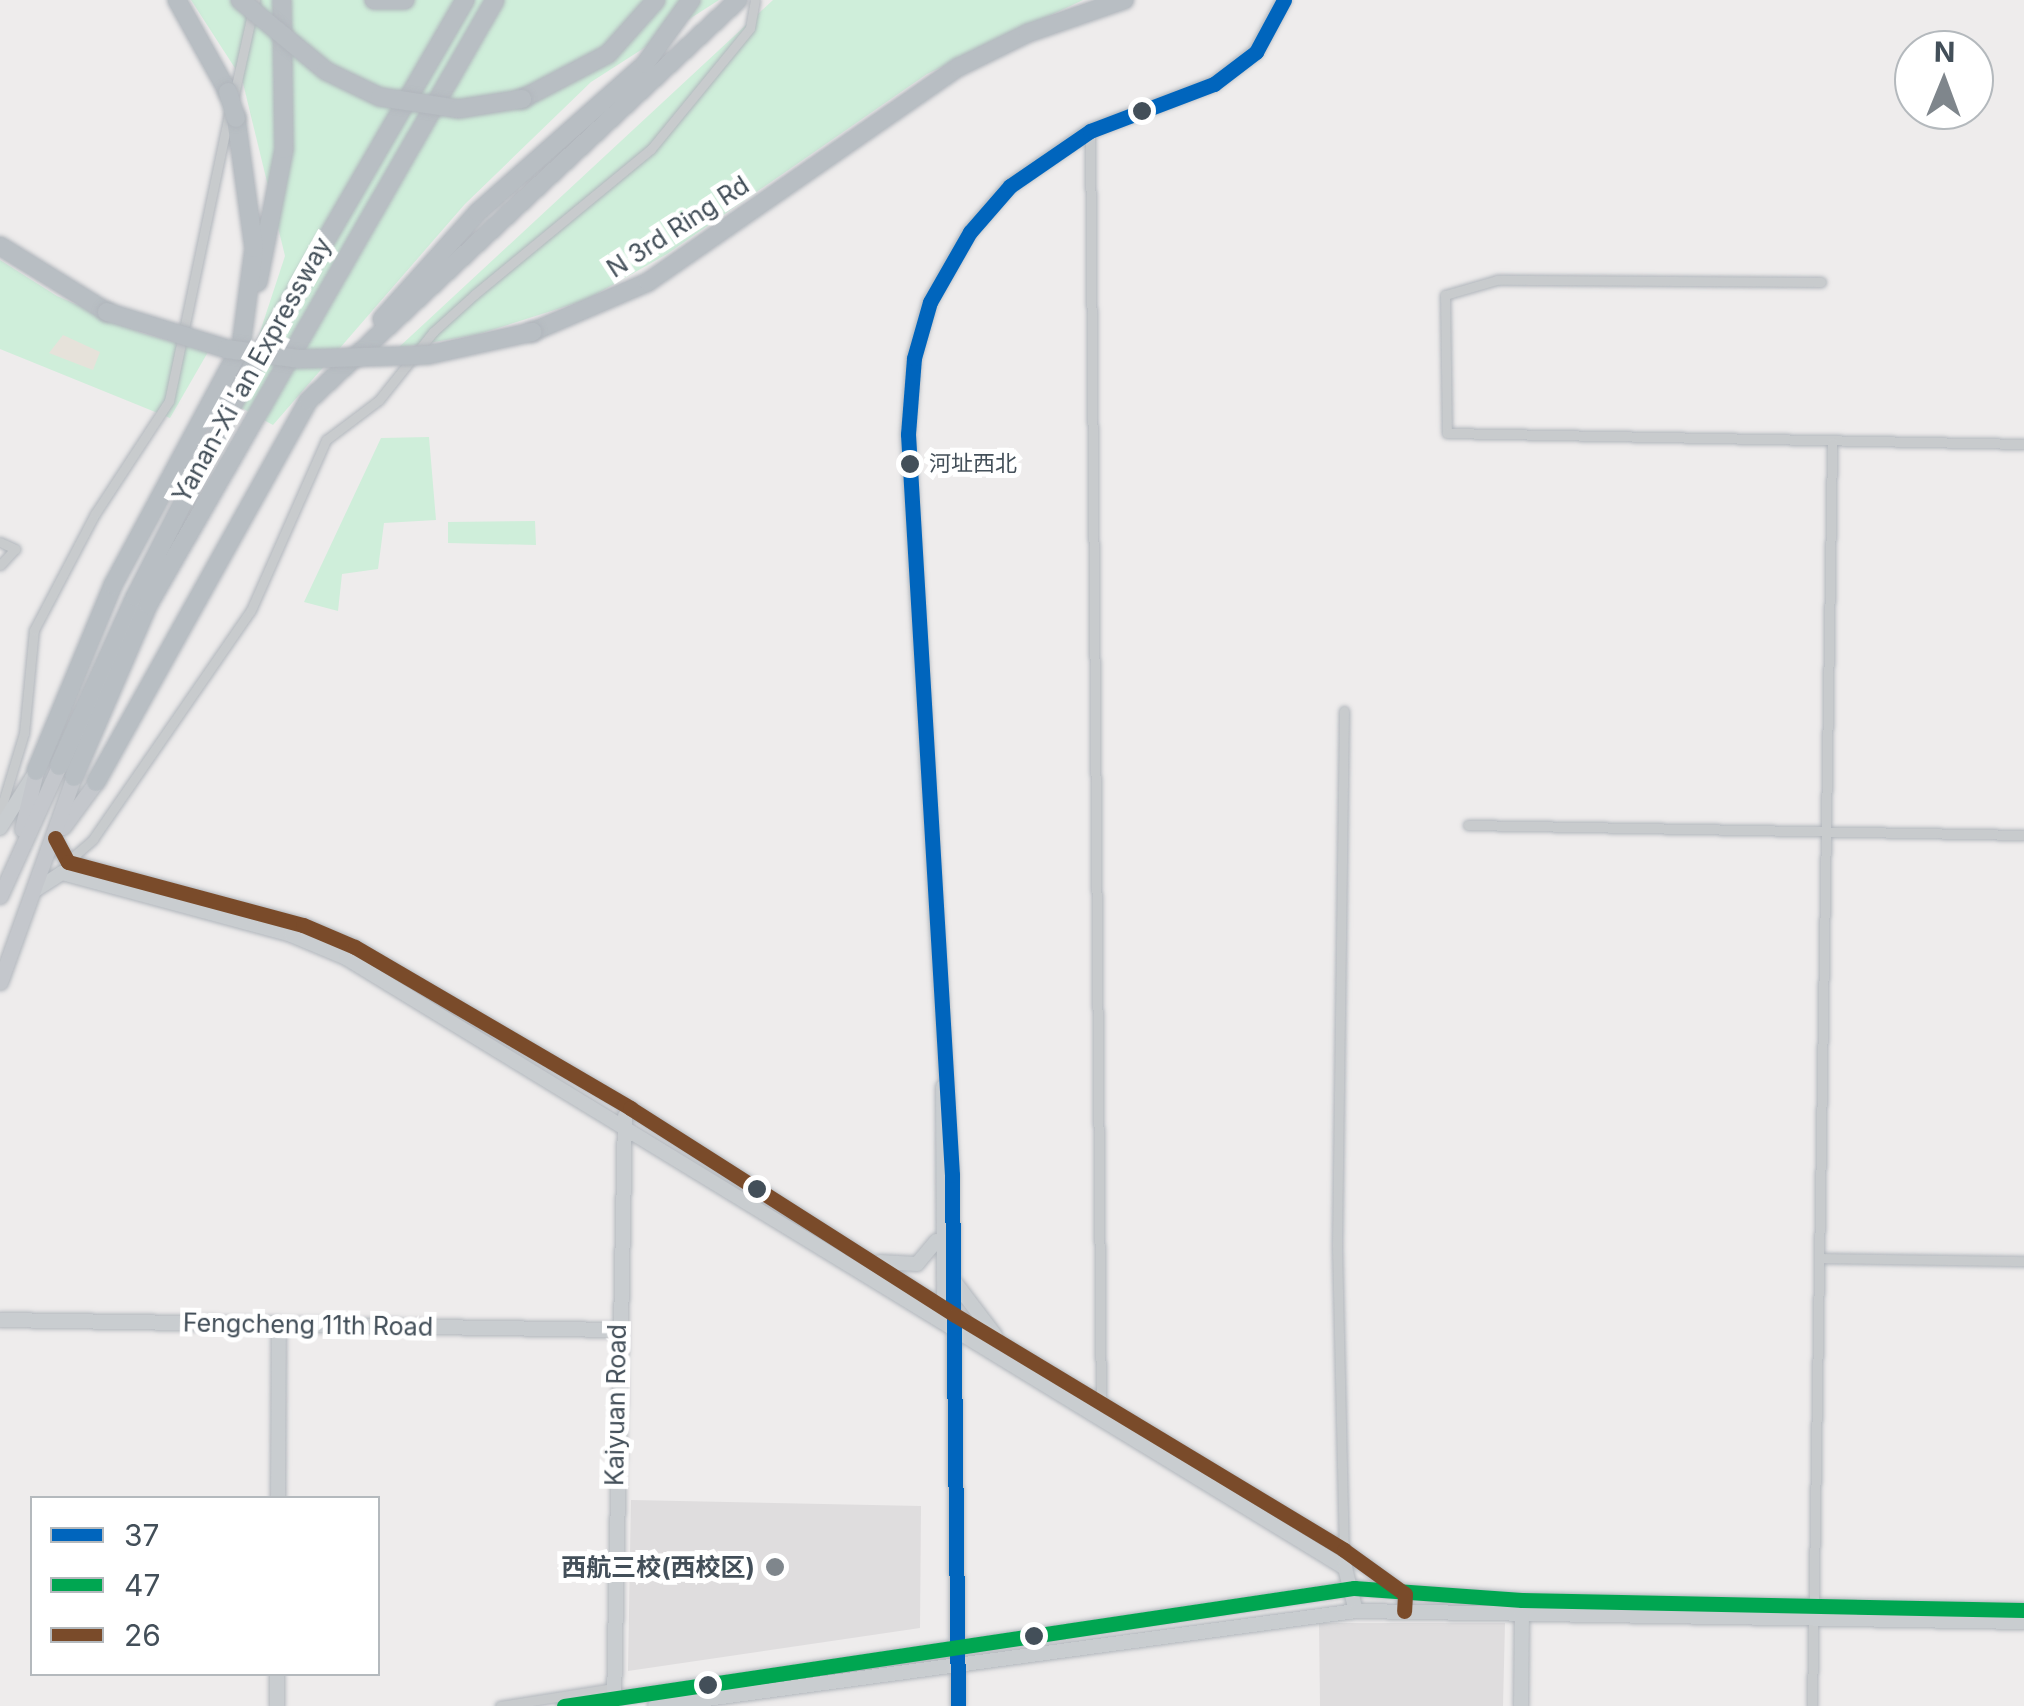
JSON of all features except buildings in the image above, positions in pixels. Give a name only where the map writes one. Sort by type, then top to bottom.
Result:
[{"type":"highway","points":[[176,0],[228,92],[236,118],[251,191],[250,305]]},
{"type":"highway","points":[[240,0],[326,71],[380,97],[458,110],[522,100],[608,54],[656,0]]},
{"type":"highway","points":[[36,771],[113,585],[241,346],[267,258],[284,149],[282,0]]},
{"type":"highway","points":[[374,0],[405,0]]},
{"type":"highway","name":"Yanan-Xi 'an Expressway","points":[[67,771],[135,597],[250,372],[465,0]]},
{"type":"highway","name":"Yanan-Xi 'an Expressway","points":[[67,771],[148,606],[495,0]]},
{"type":"highway","points":[[96,782],[308,401],[478,212],[644,64],[691,0]]},
{"type":"highway","points":[[308,401],[738,0]]},
{"type":"highway","name":"N 3rd Ring Rd","points":[[0,246],[107,312],[227,349],[300,359],[428,355],[532,332],[648,282],[959,67],[1028,33],[1124,0]]},
{"type":"main road","points":[[0,896],[15,857],[36,771]]},
{"type":"main road","points":[[0,982],[55,838],[67,771]]},
{"type":"main road","points":[[15,857],[67,771]]},
{"type":"main road","points":[[55,838],[96,782]]},
{"type":"street","points":[[0,812],[24,734],[34,630],[95,514],[169,401],[255,0]]},
{"type":"street","points":[[33,892],[92,839],[252,610],[326,440],[379,400],[433,332],[651,149],[750,28],[754,0]]},
{"type":"street","points":[[950,1316],[954,1281],[945,1071],[908,434],[914,358],[930,302],[970,232],[1010,186],[1090,131],[1214,84],[1256,52],[1284,0]]},
{"type":"street","points":[[1090,131],[1102,1407]]},
{"type":"street","points":[[1821,282],[1497,280],[1445,295],[1447,432],[2024,444]]},
{"type":"street","points":[[1812,1706],[1832,442]]},
{"type":"street","points":[[0,542],[15,549],[0,565]]},
{"type":"street","points":[[1344,711],[1337,1246],[1344,1568],[1354,1588],[1356,1611]]},
{"type":"street","points":[[0,828],[36,771]]},
{"type":"street","points":[[1468,826],[2024,835]]},
{"type":"street","points":[[55,838],[68,862],[303,925],[355,946],[625,1105],[870,1260],[950,1316],[998,1340],[1344,1568]]},
{"type":"street","points":[[50,877],[62,874],[157,897],[346,958],[1344,1550],[1405,1594]]},
{"type":"street","points":[[945,1071],[938,1112],[940,1232],[950,1316],[958,1706]]},
{"type":"street","name":"Kaiyuan Road","points":[[614,1697],[616,1330],[625,1105]]},
{"type":"street","points":[[870,1260],[917,1264],[931,1255],[940,1232]]},
{"type":"street","points":[[1822,1258],[2024,1262]]},
{"type":"street","points":[[954,1281],[998,1340]]},
{"type":"street","name":"Fengcheng 11th Road","points":[[0,1320],[616,1330]]},
{"type":"street","points":[[278,1496],[279,1324]]},
{"type":"street","points":[[655,1706],[1354,1588],[1522,1606]]},
{"type":"street","points":[[1404,1611],[1405,1594]]},
{"type":"street","points":[[1521,1706],[1522,1606]]},
{"type":"street","points":[[500,1706],[614,1697],[1356,1611],[1522,1606],[1813,1612],[2024,1622]]},
{"type":"street","points":[[1813,1612],[2024,1610]]},
{"type":"street","points":[[277,1676],[277,1706]]},
{"type":"street","points":[[564,1706],[614,1697]]},
{"type":"shaded area","name":"西航三校(西校区)","points":[[631,1500],[921,1506],[920,1628],[628,1671]]},
{"type":"shaded area","points":[[1319,1623],[1505,1623],[1503,1706],[1320,1706]]},
{"type":"green space","points":[[191,0],[719,0],[591,82],[465,204],[273,425],[236,405],[285,256],[242,79]]},
{"type":"green space","points":[[773,0],[1083,0],[927,74],[667,254],[586,300],[476,335],[398,348]]},
{"type":"green space","points":[[0,260],[57,296],[142,333],[208,352],[170,418],[0,349]]},
{"type":"green space","points":[[429,437],[436,520],[384,523],[378,569],[342,574],[338,611],[304,602],[381,438]]},
{"type":"green space","points":[[535,521],[536,545],[448,543],[448,522]]},
{"type":"sand","points":[[63,335],[100,352],[93,370],[49,353]]},
{"type":"transit line","name":"37","points":[[958,1706],[952,1175],[908,434],[914,358],[930,302],[970,232],[1010,186],[1090,131],[1214,84],[1256,52],[1284,0]]},
{"type":"transit line","name":"26","points":[[55,838],[68,862],[303,925],[355,947],[630,1108],[955,1315],[1344,1550],[1405,1594],[1404,1611]]},
{"type":"transit line","name":"47","points":[[564,1706],[1354,1588],[1522,1600],[2024,1610]]},
{"type":"place","name":"河址西北","points":[[910,464]]},
{"type":"place","name":"西航三校(西校区)","points":[[775,1567]]}]
